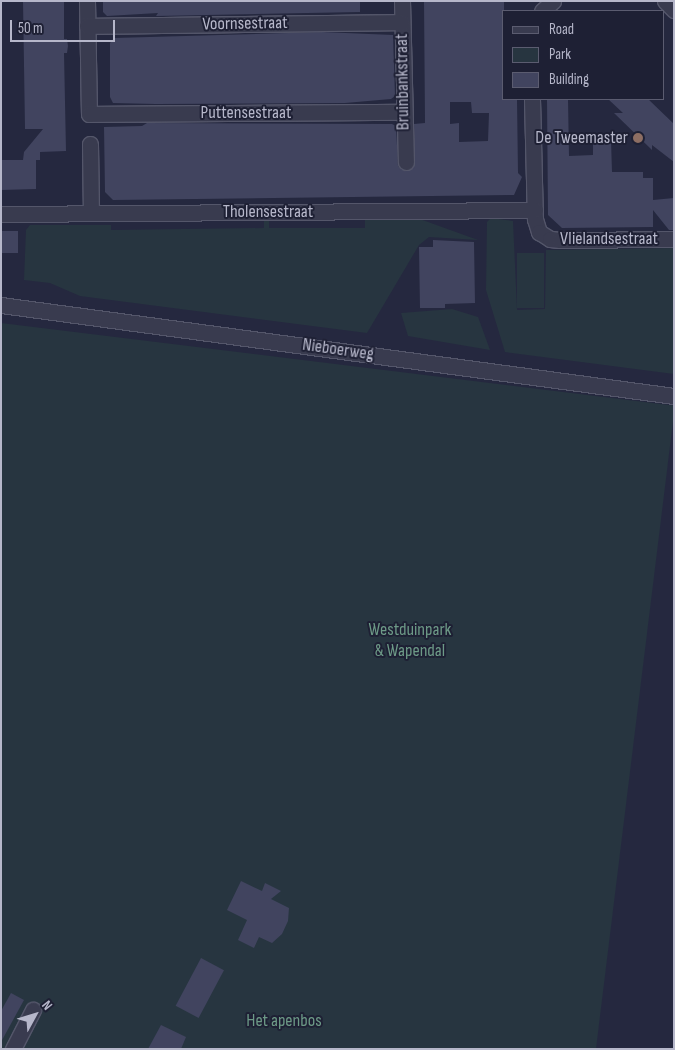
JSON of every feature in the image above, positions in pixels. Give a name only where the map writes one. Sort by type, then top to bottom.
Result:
[{"type":"street","points":[[87,1],[87,26]]},
{"type":"street","name":"Bruinbankstraat","points":[[402,1],[403,112],[406,162]]},
{"type":"street","points":[[543,10],[552,1]]},
{"type":"street","name":"Voornsestraat","points":[[87,26],[402,22]]},
{"type":"street","name":"Puttensestraat","points":[[87,26],[89,114],[403,112]]},
{"type":"street","name":"Vlielandsestraat","points":[[532,100],[536,226],[550,239],[674,239]]},
{"type":"street","points":[[90,144],[91,213]]},
{"type":"street","name":"Tholensestraat","points":[[1,214],[535,210]]},
{"type":"street","name":"Nieboerweg","points":[[1,305],[674,396]]},
{"type":"street","points":[[13,1049],[33,1010]]},
{"type":"green space","points":[[365,216],[417,218],[478,240],[429,237],[419,245],[367,333],[80,296],[50,283],[24,280],[26,230],[30,225],[111,225],[111,230],[264,228],[264,217],[269,217],[269,228],[365,228]]},
{"type":"green space","points":[[491,218],[513,221],[517,310],[545,309],[546,250],[674,248],[674,374],[505,352],[486,290],[487,222]]},
{"type":"green space","points":[[517,253],[544,253],[544,308],[517,308]]},
{"type":"green space","points":[[452,309],[478,317],[490,350],[408,336],[401,313]]},
{"type":"green space","name":"Westduinpark & Wapendal","points":[[1,323],[674,406],[596,1049],[1,1049]]},
{"type":"building","points":[[23,1],[64,1],[64,39],[67,39],[68,46],[67,53],[64,53],[66,151],[40,152],[40,160],[36,160],[36,189],[1,190],[1,160],[23,160],[24,152],[43,129],[25,129]]},
{"type":"building","points":[[103,1],[360,1],[360,12],[156,16],[158,13],[107,16],[103,12]]},
{"type":"building","points":[[424,1],[504,1],[504,10],[502,10],[502,100],[517,100],[518,173],[522,177],[514,195],[113,200],[105,192],[104,127],[142,126],[147,123],[392,124],[396,126],[398,166],[402,170],[410,170],[415,162],[414,124],[425,123]],"holes":[[[450,102],[471,102],[472,113],[489,113],[488,141],[459,142],[459,123],[450,124]]]},
{"type":"building","points":[[322,32],[393,35],[395,96],[391,99],[345,103],[156,104],[113,103],[110,97],[110,43],[114,38]]},
{"type":"building","points":[[547,100],[568,100],[569,156],[593,155],[593,140],[611,140],[612,172],[643,172],[643,178],[653,178],[653,200],[674,198],[674,230],[669,230],[653,210],[653,227],[562,228],[548,215]]},
{"type":"building","points":[[609,100],[649,100],[674,124],[674,162],[652,145],[652,150],[614,113],[623,113]]},
{"type":"building","points":[[1,231],[18,231],[18,253],[1,253]]},
{"type":"building","points":[[433,240],[474,242],[475,303],[445,304],[445,308],[420,308],[419,247],[433,247]]},
{"type":"building","points":[[241,881],[262,891],[265,883],[281,891],[271,899],[289,908],[288,921],[282,934],[272,943],[259,937],[254,948],[238,940],[247,920],[227,910]]},
{"type":"building","points":[[201,958],[224,970],[199,1018],[176,1006]]},
{"type":"building","points":[[11,993],[24,1000],[1,1042],[1,1011]]},
{"type":"building","points":[[161,1025],[186,1037],[181,1049],[148,1049]]},
{"type":"place","name":"De Tweemaster","points":[[638,138]]},
{"type":"park label","name":"Het apenbos","points":[[284,1021]]}]
